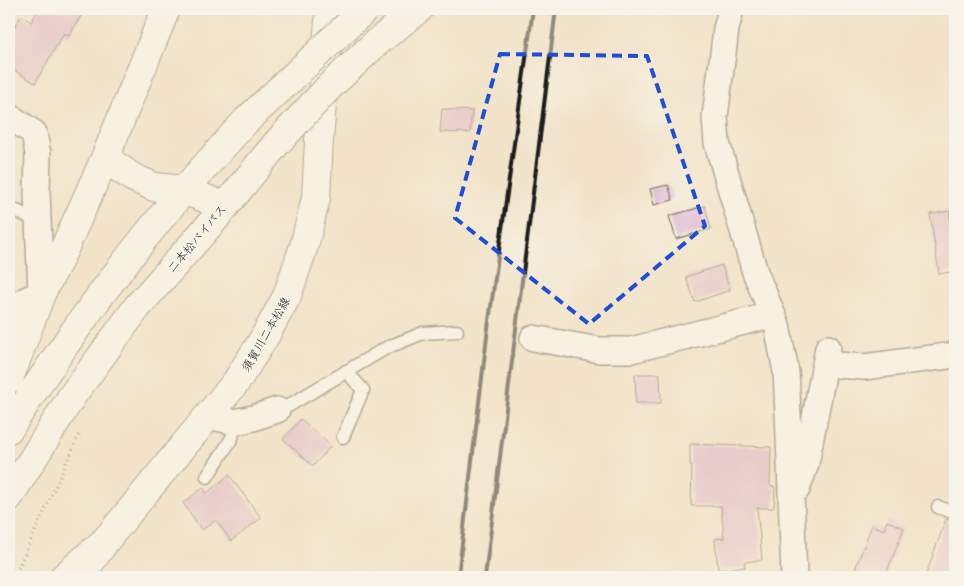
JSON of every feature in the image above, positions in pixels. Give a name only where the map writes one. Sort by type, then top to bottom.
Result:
[{"type":"main road","points":[[9,379],[42,294],[105,158],[166,9]]},
{"type":"main road","name":"須賀川二本松線","points":[[81,577],[106,540],[236,382],[264,338],[287,296],[304,246],[316,198],[330,9]]},
{"type":"main road","points":[[9,429],[40,381],[112,280],[184,190],[246,121],[365,9]]},
{"type":"main road","name":"二本松バイパス","points":[[9,497],[77,388],[138,306],[214,220],[276,144],[330,86],[377,42],[419,9]]},
{"type":"main road","points":[[105,158],[132,177],[154,188],[184,190],[224,206]]},
{"type":"main road","points":[[64,577],[106,540]]},
{"type":"street","points":[[731,9],[726,29],[715,117],[717,143],[755,272],[777,325],[786,372],[794,577]]},
{"type":"street","points":[[9,116],[34,133],[38,154],[42,294],[26,298],[14,310],[9,323]]},
{"type":"street","points":[[533,338],[599,350],[631,350],[772,316]]},
{"type":"street","points":[[791,503],[806,464],[826,356],[864,368],[955,355]]},
{"type":"street","points":[[208,416],[235,422],[277,410]]},
{"type":"lane","points":[[9,211],[17,212],[39,222]]},
{"type":"lane","points":[[277,410],[288,406],[386,348],[423,333],[457,331]]},
{"type":"lane","points":[[343,437],[363,390],[346,371]]},
{"type":"lane","points":[[207,477],[232,438],[235,422]]},
{"type":"lane","points":[[938,507],[955,513]]},
{"type":"path","points":[[14,577],[80,433]]},
{"type":"highlighted area","points":[[500,54],[647,56],[705,226],[589,324],[455,218]]},
{"type":"building","points":[[39,9],[85,9],[69,36],[64,33],[35,83],[9,67],[9,36],[21,16],[31,22]]},
{"type":"building","points":[[442,109],[472,111],[470,133],[440,132]]},
{"type":"building","points":[[668,185],[673,200],[654,205],[650,189]]},
{"type":"building","points":[[705,206],[711,229],[676,239],[669,216]]},
{"type":"building","points":[[949,211],[955,249],[955,271],[939,274],[930,214]]},
{"type":"building","points":[[722,265],[730,290],[695,302],[686,277]]},
{"type":"building","points":[[635,374],[660,374],[661,403],[636,403]]},
{"type":"building","points":[[301,419],[331,446],[313,466],[283,439]]},
{"type":"building","points":[[690,444],[771,447],[770,486],[775,487],[774,508],[757,508],[762,560],[744,562],[745,567],[718,570],[715,539],[724,538],[721,506],[691,506],[692,465],[690,465]]},
{"type":"building","points":[[229,475],[261,518],[231,541],[216,520],[202,530],[183,503],[203,488],[207,493]]},
{"type":"building","points":[[946,519],[955,521],[955,577],[925,577]]},
{"type":"building","points":[[887,521],[904,528],[885,577],[852,577],[872,525],[884,530]]},
{"type":"railway","points":[[458,577],[488,328],[533,9]]},
{"type":"railway","points":[[485,577],[556,9]]}]
